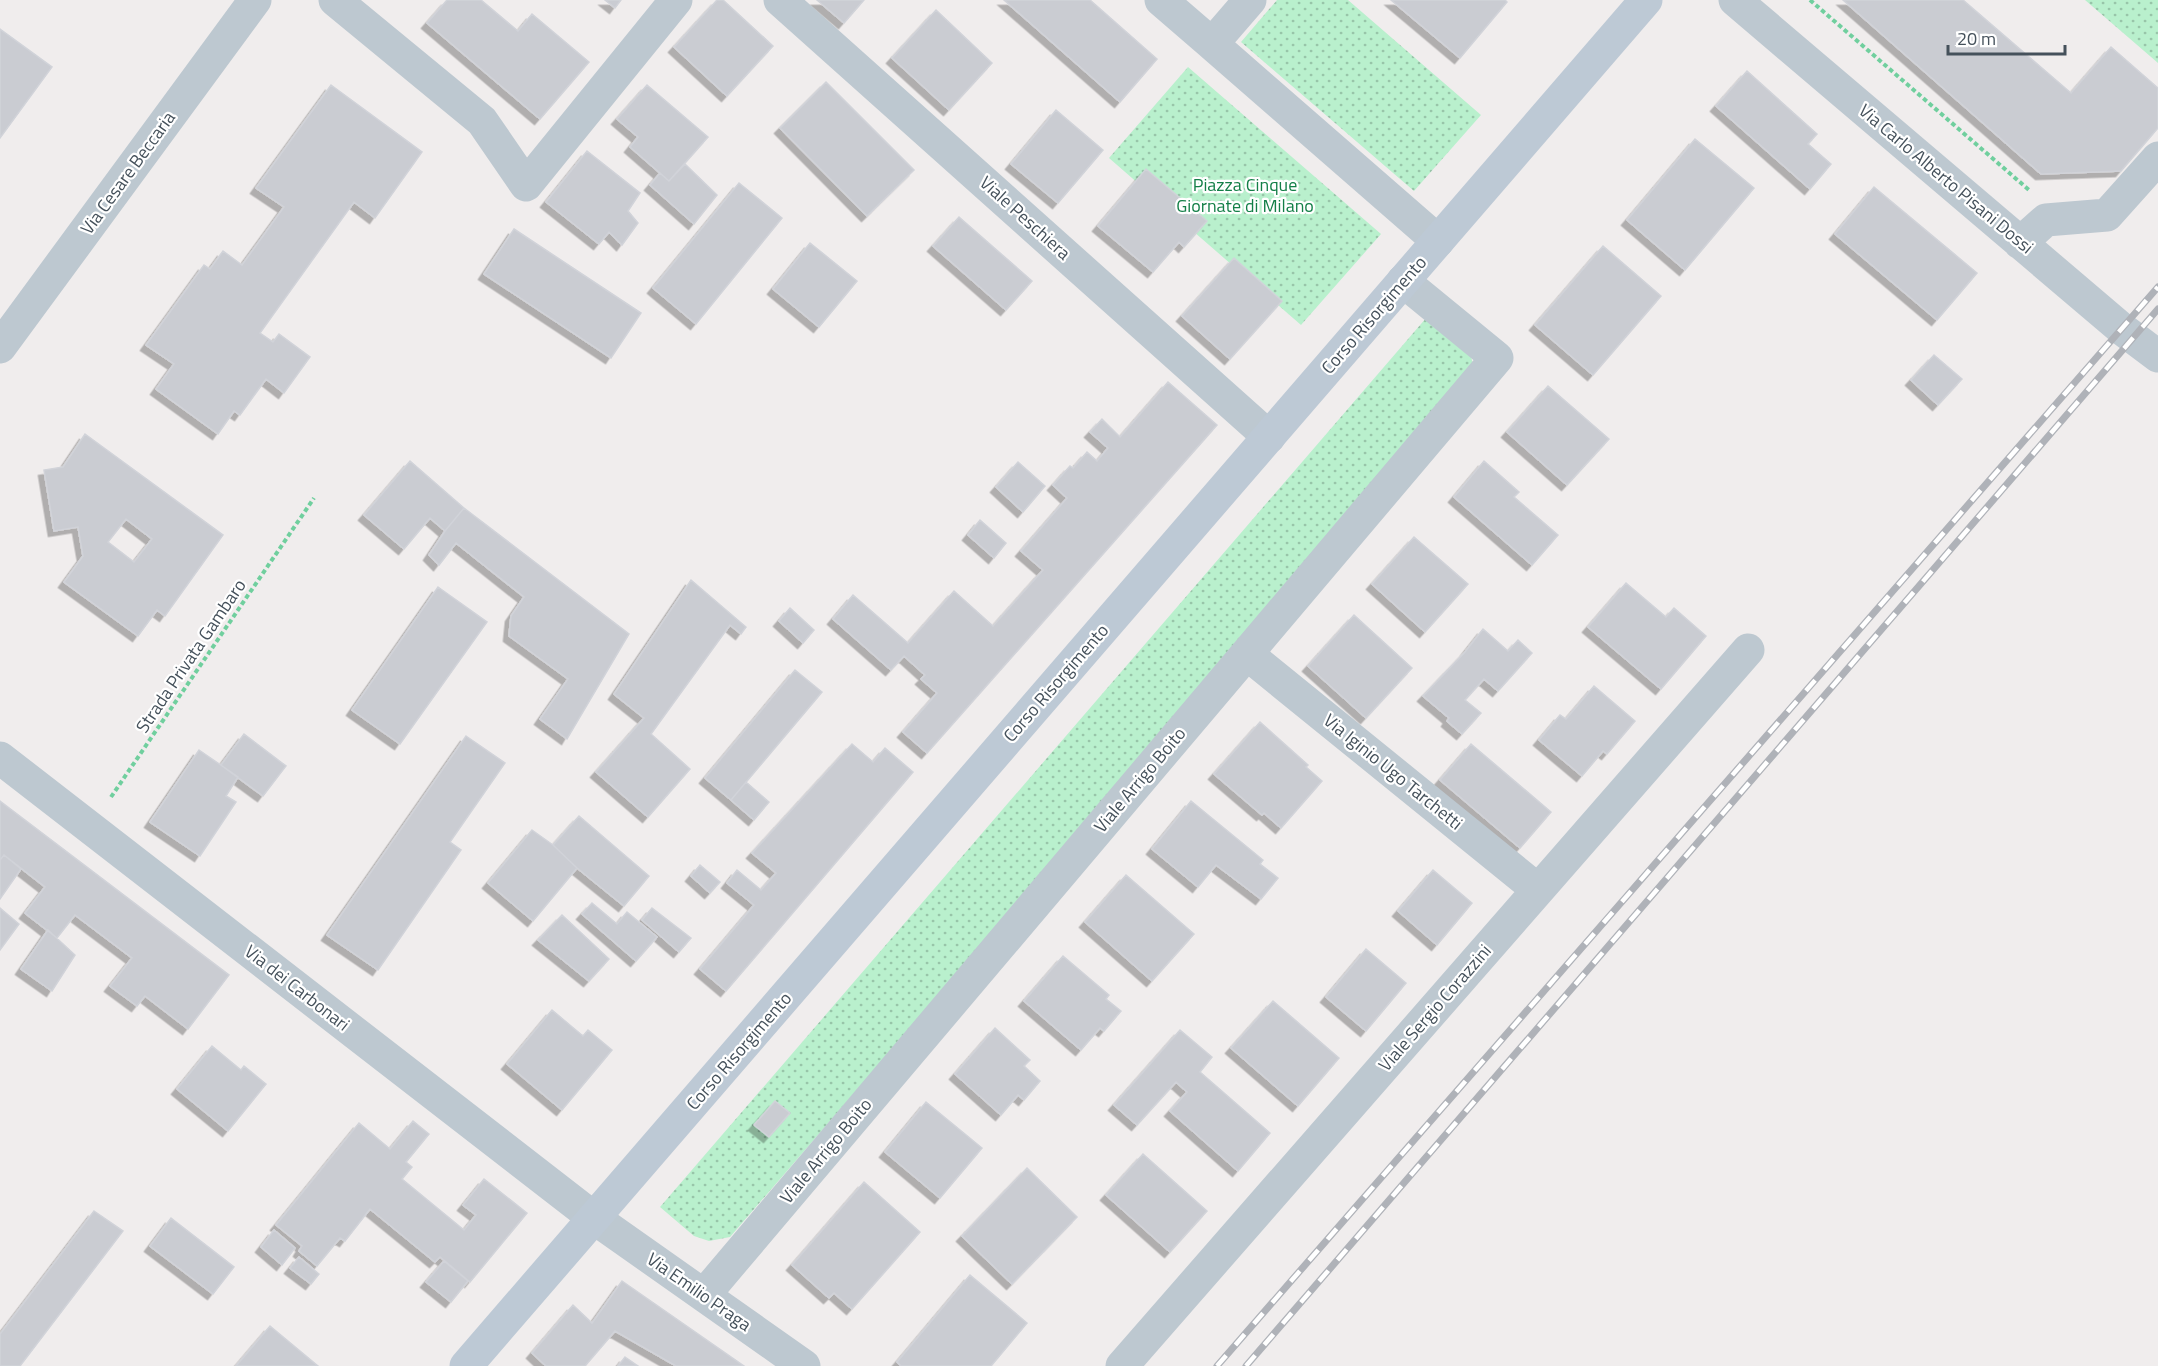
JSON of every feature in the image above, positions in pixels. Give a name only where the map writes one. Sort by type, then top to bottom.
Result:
[{"type":"main road","name":"Corso Risorgimento","points":[[466,1366],[1646,0]]},
{"type":"street","name":"Via Cesare Beccaria","points":[[0,347],[255,0]]},
{"type":"street","points":[[335,0],[482,121],[526,185],[676,0]]},
{"type":"street","name":"Viale Peschiera","points":[[780,0],[1269,437]]},
{"type":"street","points":[[1161,0],[1438,241]]},
{"type":"street","points":[[1212,44],[1250,0]]},
{"type":"street","name":"Via Carlo Alberto Pisani Dossi","points":[[1735,0],[2020,243],[2158,356]]},
{"type":"street","points":[[2020,243],[2046,220],[2107,215],[2158,158]]},
{"type":"street","name":"Viale Arrigo Boito","points":[[704,1295],[1497,358],[1403,281]]},
{"type":"street","name":"Viale Sergio Corazzini","points":[[1122,1366],[1748,650]]},
{"type":"street","name":"Via Iginio Ugo Tarchetti","points":[[1247,654],[1538,890]]},
{"type":"street","name":"Via dei Carbonari","points":[[0,758],[594,1218]]},
{"type":"street","name":"Via Emilio Praga","points":[[594,1218],[804,1366]]},
{"type":"path","points":[[1810,0],[2034,194]]},
{"type":"path","name":"Strada Privata Gambaro","points":[[91,828],[314,498]]},
{"type":"green space","points":[[1277,0],[1348,0],[1481,115],[1414,191],[1241,42]]},
{"type":"green space","points":[[2085,0],[2158,0],[2158,63]]},
{"type":"green space","name":"Piazza Cinque Giornate di Milano","points":[[1188,67],[1381,234],[1301,325],[1109,158]]},
{"type":"green space","points":[[1427,317],[1470,352],[1475,373],[730,1237],[709,1241],[694,1236],[660,1207]],"holes":[[[775,1101],[790,1113],[769,1137],[754,1124]]]},
{"type":"building","points":[[447,0],[481,0],[518,31],[532,14],[589,62],[540,119],[427,23]]},
{"type":"building","points":[[605,0],[621,0],[615,8]]},
{"type":"building","points":[[717,0],[723,0],[773,46],[727,96],[674,47]]},
{"type":"building","points":[[817,0],[864,0],[844,23]]},
{"type":"building","points":[[1004,0],[1090,0],[1157,59],[1120,102]]},
{"type":"building","points":[[1391,0],[1505,0],[1507,2],[1460,58]]},
{"type":"building","points":[[1843,0],[1963,0],[2071,93],[2111,47],[2158,88],[2158,128],[2121,171],[2041,174]]},
{"type":"building","points":[[936,10],[992,63],[949,110],[892,58]]},
{"type":"building","points":[[0,29],[52,67],[0,138]]},
{"type":"building","points":[[1747,71],[1817,134],[1808,144],[1831,164],[1810,189],[1716,106]]},
{"type":"building","points":[[826,82],[914,170],[867,216],[780,128]]},
{"type":"building","points":[[331,85],[422,152],[375,218],[354,202],[260,333],[273,342],[279,334],[310,357],[284,393],[266,379],[240,415],[234,411],[218,434],[156,389],[174,364],[146,345],[204,265],[210,269],[223,251],[242,265],[284,207],[256,188]]},
{"type":"building","points":[[647,85],[708,137],[669,181],[630,147],[638,137],[617,119]]},
{"type":"building","points":[[1056,110],[1103,150],[1058,203],[1011,164]]},
{"type":"building","points":[[1695,139],[1754,188],[1685,270],[1627,220]]},
{"type":"building","points":[[587,151],[640,193],[628,211],[638,223],[622,245],[609,232],[599,244],[546,202]]},
{"type":"building","points":[[685,164],[717,195],[694,224],[650,185],[660,173],[669,181]]},
{"type":"building","points":[[1146,169],[1207,221],[1184,247],[1179,242],[1153,272],[1098,226]]},
{"type":"building","points":[[739,183],[782,218],[696,324],[653,288]]},
{"type":"building","points":[[1874,187],[1977,273],[1937,320],[1835,234]]},
{"type":"building","points":[[959,217],[1032,281],[1006,310],[933,246]]},
{"type":"building","points":[[514,229],[641,313],[611,358],[484,274]]},
{"type":"building","points":[[810,243],[857,281],[819,327],[773,289]]},
{"type":"building","points":[[1603,246],[1661,296],[1593,375],[1535,325]]},
{"type":"building","points":[[1234,258],[1282,301],[1230,359],[1182,316]]},
{"type":"building","points":[[1934,355],[1962,379],[1938,405],[1911,380]]},
{"type":"building","points":[[1168,382],[1217,425],[927,753],[903,732],[937,693],[921,679],[925,675],[904,656],[891,670],[833,619],[853,595],[908,643],[954,591],[993,626],[1043,570],[1021,551],[1067,498],[1053,485],[1087,452],[1097,461],[1108,448],[1090,432],[1102,419],[1120,437]]},
{"type":"building","points":[[1548,386],[1609,439],[1567,485],[1507,432]]},
{"type":"building","points":[[85,434],[223,535],[165,616],[157,610],[138,636],[64,582],[83,556],[78,527],[54,531],[44,470],[63,467]],"holes":[[[126,519],[152,539],[134,562],[108,542]]]},
{"type":"building","points":[[410,461],[464,508],[445,531],[430,518],[404,549],[364,515]]},
{"type":"building","points":[[1484,461],[1519,492],[1514,497],[1558,535],[1532,565],[1454,497]]},
{"type":"building","points":[[1018,462],[1045,486],[1023,512],[996,487]]},
{"type":"building","points":[[464,508],[629,634],[567,739],[540,719],[568,679],[509,636],[511,616],[524,597],[456,543],[439,565],[429,555]]},
{"type":"building","points":[[980,520],[1006,543],[994,558],[968,535]]},
{"type":"building","points":[[1414,537],[1468,584],[1425,632],[1372,584]]},
{"type":"building","points":[[691,580],[746,627],[741,634],[730,625],[651,734],[690,769],[648,817],[596,772],[644,718],[614,694]]},
{"type":"building","points":[[1626,583],[1666,617],[1674,608],[1706,636],[1661,689],[1588,627]]},
{"type":"building","points":[[438,587],[487,622],[400,744],[352,710]]},
{"type":"building","points":[[790,608],[814,630],[803,643],[779,621]]},
{"type":"building","points":[[1354,615],[1412,668],[1366,718],[1308,666]]},
{"type":"building","points":[[1483,629],[1508,651],[1518,640],[1532,653],[1498,691],[1484,679],[1465,700],[1481,713],[1462,734],[1447,721],[1449,718],[1423,696],[1465,652]]},
{"type":"building","points":[[795,670],[822,692],[731,800],[705,778]]},
{"type":"building","points":[[1594,686],[1635,721],[1607,754],[1603,751],[1582,776],[1539,740],[1560,715],[1566,719]]},
{"type":"building","points":[[1260,722],[1308,765],[1306,767],[1322,781],[1281,828],[1264,813],[1262,815],[1214,774]]},
{"type":"building","points":[[244,734],[286,766],[263,796],[221,765]]},
{"type":"building","points":[[466,736],[505,763],[450,842],[461,850],[378,970],[327,935]]},
{"type":"building","points":[[852,744],[873,762],[885,748],[913,772],[726,991],[700,969],[754,905],[727,883],[737,870],[761,890],[776,873],[752,853]]},
{"type":"building","points":[[1471,744],[1551,812],[1520,848],[1440,780]]},
{"type":"building","points":[[199,750],[238,777],[226,796],[236,802],[200,856],[150,822]]},
{"type":"building","points":[[746,782],[769,802],[754,820],[731,800]]},
{"type":"building","points":[[0,801],[229,975],[188,1029],[145,996],[137,1006],[110,986],[132,958],[75,915],[57,938],[25,913],[45,887],[4,855],[0,860]]},
{"type":"building","points":[[1191,801],[1263,860],[1260,864],[1278,878],[1261,899],[1216,865],[1198,887],[1152,849]]},
{"type":"building","points":[[579,816],[649,876],[624,906],[577,868],[553,845]]},
{"type":"building","points":[[532,830],[553,845],[577,868],[533,921],[488,883]]},
{"type":"building","points":[[4,855],[21,869],[0,899],[0,860]]},
{"type":"building","points":[[700,865],[720,882],[710,893],[691,876]]},
{"type":"building","points":[[1433,870],[1472,903],[1437,945],[1398,911]]},
{"type":"building","points":[[1126,875],[1194,934],[1152,981],[1085,922]]},
{"type":"building","points":[[592,903],[617,924],[627,912],[657,937],[636,961],[582,914]]},
{"type":"building","points":[[0,908],[19,924],[0,950]]},
{"type":"building","points":[[652,908],[691,938],[679,952],[642,920]]},
{"type":"building","points":[[562,915],[609,959],[589,981],[538,940]]},
{"type":"building","points":[[48,930],[75,955],[52,991],[21,969]]},
{"type":"building","points":[[1366,949],[1406,983],[1366,1031],[1326,997]]},
{"type":"building","points":[[1063,956],[1109,995],[1106,999],[1121,1011],[1104,1031],[1100,1028],[1081,1050],[1024,1001]]},
{"type":"building","points":[[1273,1001],[1339,1058],[1298,1106],[1231,1048]]},
{"type":"building","points":[[552,1010],[583,1036],[588,1030],[612,1050],[562,1110],[507,1064]]},
{"type":"building","points":[[995,1028],[1030,1060],[1024,1066],[1040,1081],[1024,1100],[1018,1095],[1001,1115],[955,1074]]},
{"type":"building","points":[[1180,1030],[1212,1057],[1200,1072],[1270,1133],[1238,1171],[1170,1111],[1187,1092],[1176,1082],[1137,1125],[1114,1105]]},
{"type":"building","points":[[212,1046],[241,1070],[244,1066],[266,1084],[228,1131],[177,1089]]},
{"type":"building","points":[[775,1101],[790,1113],[769,1137],[754,1125]]},
{"type":"building","points":[[926,1102],[982,1148],[940,1198],[885,1152]]},
{"type":"building","points":[[413,1121],[429,1134],[406,1162],[412,1167],[402,1179],[464,1230],[476,1215],[463,1205],[484,1179],[527,1213],[470,1282],[440,1257],[435,1262],[370,1209],[345,1241],[340,1238],[317,1266],[299,1251],[302,1246],[276,1225],[359,1123],[390,1149]]},
{"type":"building","points":[[1143,1154],[1207,1211],[1170,1252],[1106,1195]]},
{"type":"building","points":[[1027,1168],[1077,1217],[1012,1284],[962,1236]]},
{"type":"building","points":[[864,1182],[920,1232],[852,1309],[834,1293],[829,1298],[792,1265]]},
{"type":"building","points":[[94,1211],[123,1231],[20,1366],[0,1366],[0,1334]]},
{"type":"building","points":[[171,1218],[234,1267],[213,1294],[150,1246]]},
{"type":"building","points":[[274,1230],[295,1248],[282,1265],[261,1247]]},
{"type":"building","points":[[299,1257],[319,1274],[311,1284],[290,1268]]},
{"type":"building","points":[[444,1261],[468,1281],[451,1302],[426,1282]]},
{"type":"building","points":[[970,1275],[1027,1323],[991,1366],[901,1366],[897,1362]]},
{"type":"building","points":[[622,1281],[744,1366],[676,1366],[615,1331],[585,1366],[546,1366],[532,1353],[573,1305],[592,1323]]},
{"type":"building","points":[[270,1326],[318,1366],[236,1366]]},
{"type":"building","points":[[625,1357],[638,1366],[618,1366]]},
{"type":"railway","points":[[1217,1366],[2158,287]]},
{"type":"railway","points":[[1246,1366],[2158,309]]}]
